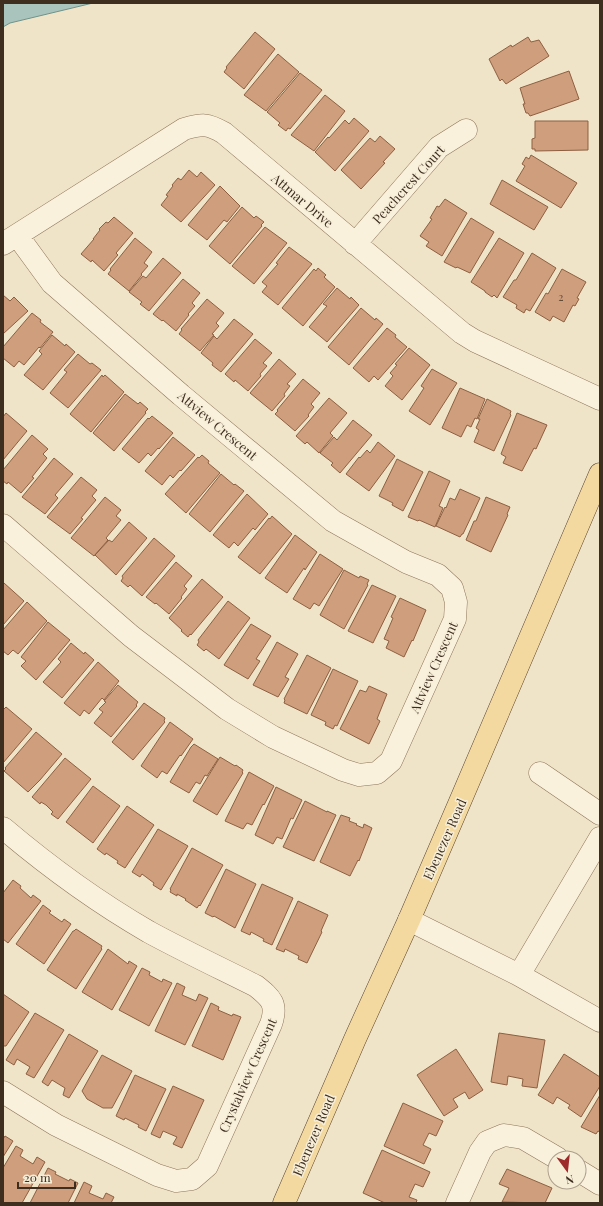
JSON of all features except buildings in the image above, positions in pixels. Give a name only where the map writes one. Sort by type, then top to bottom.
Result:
[{"type":"main road","name":"Ebenezer Road","points":[[284,1203],[354,1039],[409,920],[600,474]]},
{"type":"street","name":"Attmar Drive","points":[[10,239],[184,129],[200,124],[214,127],[224,133],[462,333],[475,341],[600,399]]},
{"type":"street","name":"Peachcrest Court","points":[[355,244],[439,147],[466,130]]},
{"type":"street","name":"Attview Crescent","points":[[3,525],[131,636],[227,709],[272,737],[343,770],[359,775],[377,773],[391,761],[455,619],[456,602],[452,588],[438,575],[406,562],[333,521],[181,395],[52,283],[10,239]]},
{"type":"street","points":[[540,773],[600,814]]},
{"type":"street","name":"Crystalview Crescent","points":[[3,828],[82,890],[118,913],[150,932],[256,986],[273,1002],[275,1013],[207,1166],[192,1179],[176,1181],[157,1175],[56,1125],[3,1092]]},
{"type":"street","points":[[519,975],[600,838]]},
{"type":"street","points":[[409,920],[519,975],[600,1021]]},
{"type":"street","points":[[457,1203],[480,1152],[487,1142],[504,1134],[523,1138],[547,1152]]},
{"type":"street","points":[[587,1176],[600,1184]]},
{"type":"water","points":[[3,3],[93,3],[10,23],[3,27]]}]
